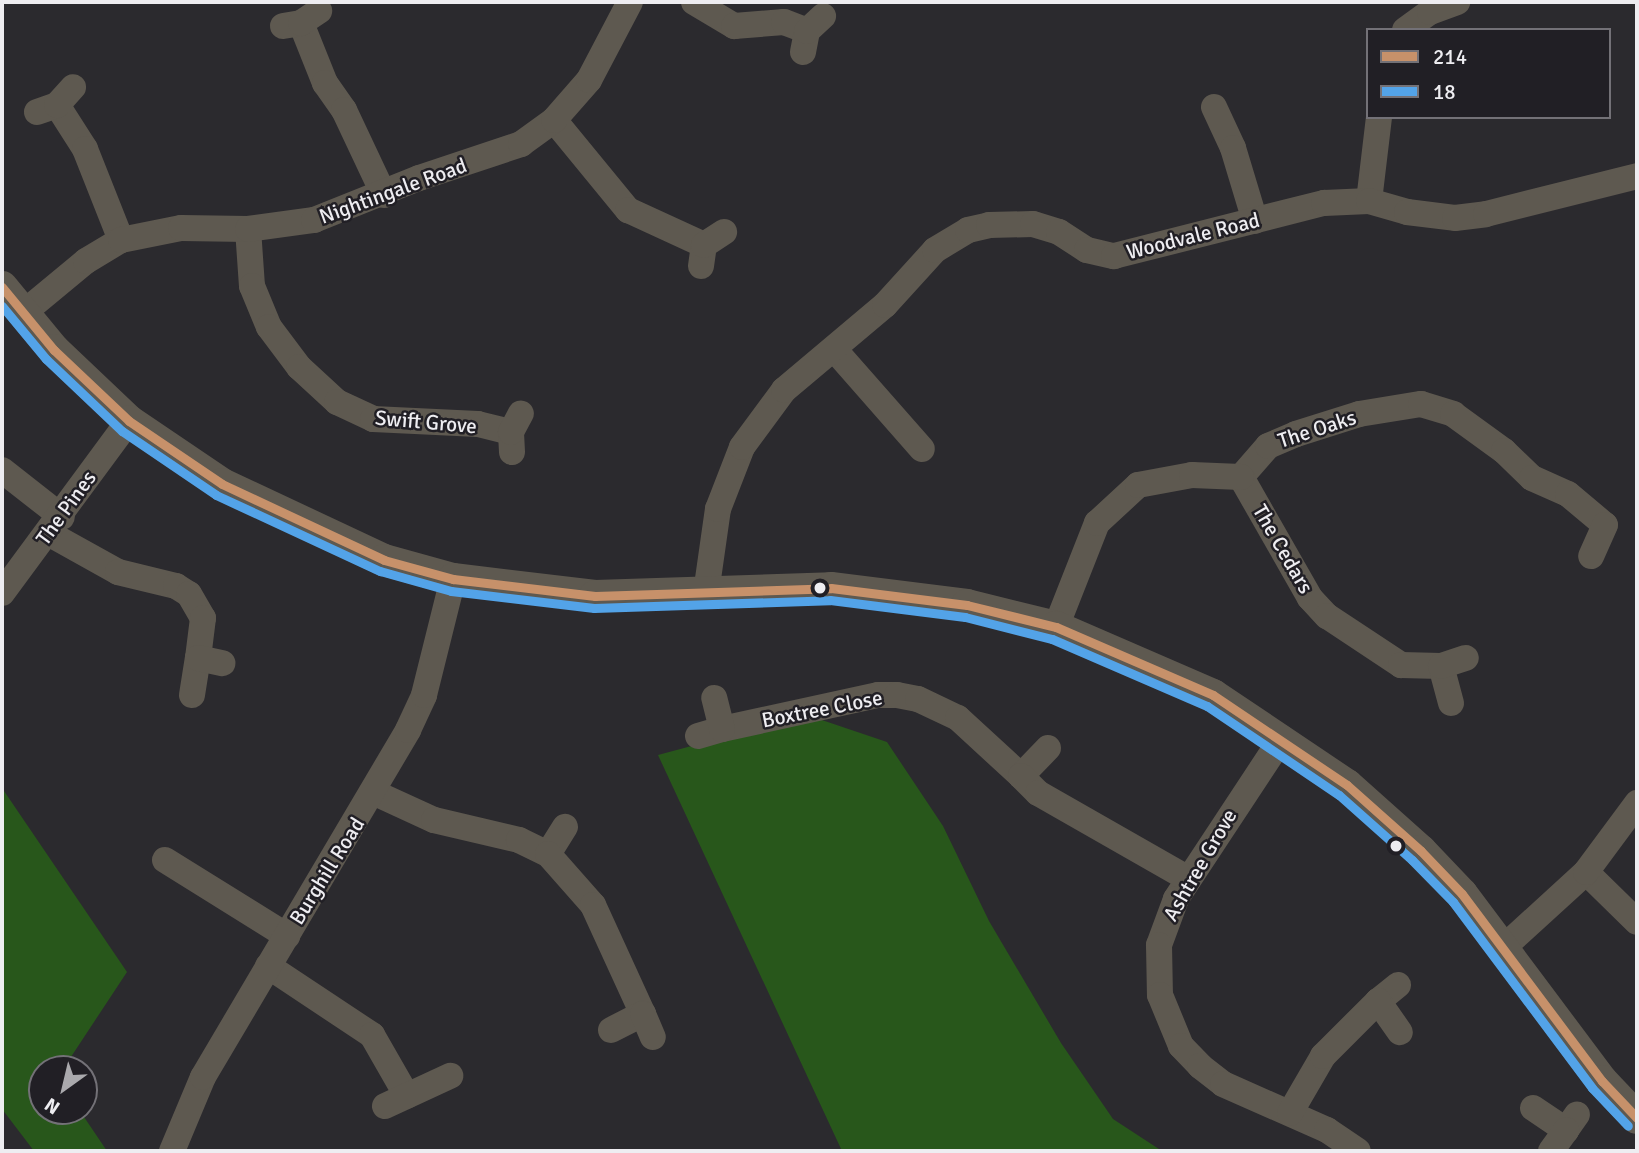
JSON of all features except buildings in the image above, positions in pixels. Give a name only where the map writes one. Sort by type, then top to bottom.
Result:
[{"type":"street","name":"Nightingale Road","points":[[22,314],[86,261],[121,240],[181,228],[247,229],[314,220],[384,195],[419,178],[522,144],[554,120],[589,80],[630,2]]},
{"type":"street","points":[[694,2],[734,26],[784,22],[811,33]]},
{"type":"street","points":[[1408,28],[1430,12],[1457,2]]},
{"type":"street","points":[[301,20],[326,83],[344,110],[384,195]]},
{"type":"street","points":[[56,101],[85,149],[121,240]]},
{"type":"street","points":[[1214,107],[1233,148],[1255,221]]},
{"type":"street","points":[[1369,201],[1379,119]]},
{"type":"street","points":[[554,120],[628,211],[710,248]]},
{"type":"street","name":"Woodvale Road","points":[[706,593],[718,509],[742,447],[784,390],[885,305],[935,250],[968,230],[989,225],[1033,224],[1059,232],[1087,250],[1114,256],[1324,203],[1369,201],[1407,212],[1455,218],[1635,183]]},
{"type":"street","name":"Swift Grove","points":[[247,229],[252,286],[269,327],[299,367],[337,402],[373,419],[478,424],[515,432]]},
{"type":"street","points":[[2,287],[22,314],[128,421],[222,484],[384,561],[453,579],[595,596],[831,588],[967,605],[1056,627],[1170,674],[1282,738],[1347,785],[1421,851],[1504,947],[1594,1070],[1637,1118]]},
{"type":"street","points":[[834,349],[924,454]]},
{"type":"street","name":"The Oaks","points":[[1241,477],[1268,446],[1296,434],[1359,414],[1421,404],[1453,414],[1504,451],[1532,478],[1568,494],[1605,525],[1591,556]]},
{"type":"street","name":"The Pines","points":[[2,593],[55,525],[128,421]]},
{"type":"street","points":[[2,470],[55,525],[118,572],[176,586],[188,594],[203,618],[210,660],[192,695]]},
{"type":"street","points":[[1056,627],[1097,523],[1138,485],[1192,475],[1241,477]]},
{"type":"street","name":"The Cedars","points":[[1241,477],[1310,598],[1328,616],[1401,664],[1454,662],[1451,703]]},
{"type":"street","name":"Burghill Road","points":[[172,1151],[203,1077],[268,966],[376,793],[424,695],[453,579]]},
{"type":"street","name":"Boxtree Close","points":[[714,698],[710,733],[878,695],[918,699],[958,718],[1053,805],[1188,878]]},
{"type":"street","name":"Ashtree Grove","points":[[1282,738],[1188,878],[1165,923],[1159,945],[1160,995],[1168,1021],[1181,1046],[1223,1084],[1290,1113],[1358,1151]]},
{"type":"street","points":[[1021,776],[1048,748]]},
{"type":"street","points":[[376,793],[434,820],[519,840],[548,854],[593,905],[648,1026],[611,1030]]},
{"type":"street","points":[[1504,947],[1586,872],[1637,803]]},
{"type":"street","points":[[548,854],[565,827]]},
{"type":"street","points":[[164,862],[287,936]]},
{"type":"street","points":[[1586,872],[1637,922]]},
{"type":"street","points":[[268,966],[372,1035],[396,1101],[450,1076]]},
{"type":"street","points":[[1290,1113],[1323,1056],[1388,993],[1400,1032]]},
{"type":"street","points":[[1533,1108],[1565,1132]]},
{"type":"green space","points":[[807,715],[887,742],[943,826],[989,921],[1061,1043],[1113,1119],[1162,1151],[842,1151],[658,755]]},
{"type":"green space","points":[[2,788],[127,972],[72,1055],[28,1055],[28,1125],[89,1125],[107,1151],[34,1151],[2,1109]]},
{"type":"transit line","name":"214","points":[[2,287],[54,350],[129,421],[222,484],[384,560],[453,579],[595,596],[831,588],[967,605],[1056,627],[1213,695],[1347,785],[1421,851],[1462,894],[1602,1081],[1637,1118]]},
{"type":"transit line","name":"18","points":[[2,306],[46,359],[122,431],[216,495],[380,571],[451,591],[594,608],[830,600],[965,617],[1052,639],[1207,706],[1339,795],[1412,860],[1453,902],[1592,1088],[1628,1126]]}]
